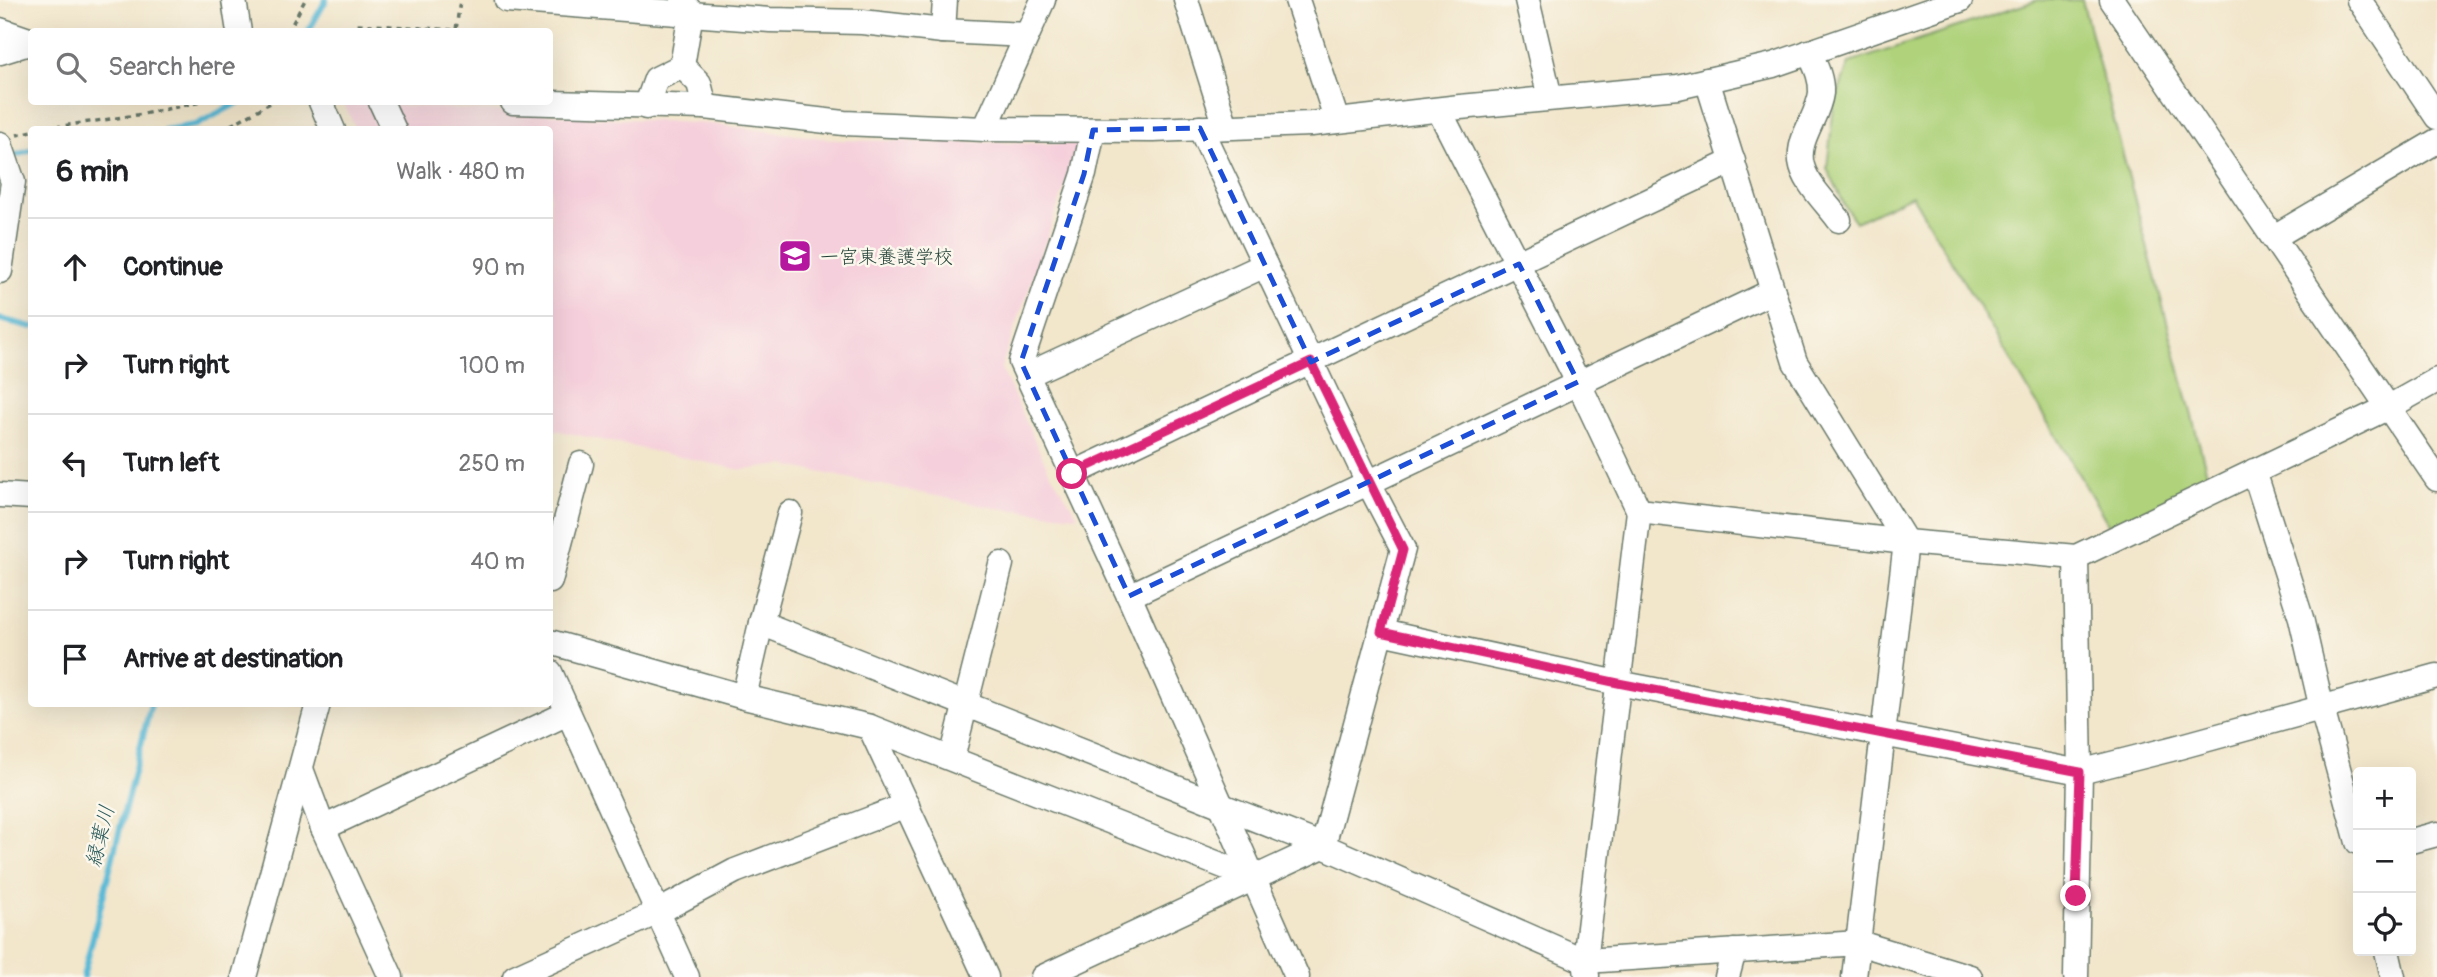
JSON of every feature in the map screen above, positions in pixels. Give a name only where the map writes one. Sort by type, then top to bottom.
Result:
[{"type":"street","points":[[234,0],[238,28]]},
{"type":"street","points":[[507,0],[861,11],[943,31],[1027,35]]},
{"type":"street","points":[[943,31],[945,0]]},
{"type":"street","points":[[985,130],[1042,0]]},
{"type":"street","points":[[1186,0],[1226,127]]},
{"type":"street","points":[[1297,0],[1337,121]]},
{"type":"street","points":[[1527,0],[1550,99]]},
{"type":"street","points":[[553,104],[705,107],[844,123],[985,130],[1200,128],[1337,121],[1678,86],[1773,65],[1960,0]]},
{"type":"street","points":[[2112,0],[2437,479]]},
{"type":"street","points":[[2360,0],[2437,117]]},
{"type":"street","points":[[686,6],[682,66],[699,83],[705,107]]},
{"type":"street","points":[[0,30],[28,40]]},
{"type":"street","points":[[0,52],[28,42]]},
{"type":"street","points":[[1809,52],[1820,79],[1821,95],[1802,143],[1801,161],[1809,180],[1839,220]]},
{"type":"street","points":[[646,107],[656,79],[682,66]]},
{"type":"street","points":[[1707,80],[1795,362],[1906,542],[1854,977]]},
{"type":"street","points":[[322,105],[331,126]]},
{"type":"street","points":[[382,105],[392,126]]},
{"type":"street","points":[[1450,108],[1519,264],[1639,511],[1586,969]]},
{"type":"street","points":[[1043,977],[1323,846],[1403,550],[1200,128]]},
{"type":"street","points":[[1093,130],[1084,174],[1021,362],[1129,596],[1297,977]]},
{"type":"street","points":[[2274,237],[2437,142]]},
{"type":"street","points":[[0,145],[18,179],[0,271]]},
{"type":"street","points":[[1072,474],[1733,162]]},
{"type":"street","points":[[1027,375],[1265,265]]},
{"type":"street","points":[[1129,596],[1773,291]]},
{"type":"street","points":[[1639,511],[1906,542],[2076,557],[2389,407],[2437,380]]},
{"type":"street","points":[[553,570],[581,464]]},
{"type":"street","points":[[2254,471],[2301,618],[2355,830]]},
{"type":"street","points":[[0,495],[28,498]]},
{"type":"street","points":[[744,697],[790,513]]},
{"type":"street","points":[[2076,557],[2080,772],[2076,977]]},
{"type":"street","points":[[952,758],[1001,564]]},
{"type":"street","points":[[761,622],[1323,846],[1586,969],[1734,951],[1859,943],[1970,977]]},
{"type":"street","points":[[1381,632],[1618,683],[2080,772],[2437,676]]},
{"type":"street","points":[[553,643],[744,697],[870,727],[1254,878]]},
{"type":"street","points":[[553,679],[687,977]]},
{"type":"street","points":[[244,977],[317,707]]},
{"type":"street","points":[[323,828],[568,713]]},
{"type":"street","points":[[870,727],[986,977]]},
{"type":"street","points":[[301,769],[323,828],[391,977]]},
{"type":"street","points":[[515,977],[658,912],[735,871],[907,805]]},
{"type":"street","points":[[2416,840],[2437,834]]},
{"type":"street","points":[[1727,977],[1734,951]]},
{"type":"street","points":[[2388,956],[2393,977]]},
{"type":"path","points":[[290,28],[305,0]]},
{"type":"path","points":[[456,28],[460,0]]},
{"type":"path","points":[[354,28],[357,24],[423,28]]},
{"type":"path","points":[[63,126],[187,105]]},
{"type":"path","points":[[229,126],[267,105]]},
{"type":"highlighted area","points":[[1200,128],[1311,362],[1519,264],[1578,382],[1129,596],[1021,362],[1084,174],[1093,130]]},
{"type":"shaded area","name":"一宮東養護学校","points":[[344,105],[393,105],[712,124],[837,140],[1080,144],[1001,368],[1048,469],[1078,516],[995,508],[784,465],[742,470],[553,430],[553,126],[355,126]]},
{"type":"green space","points":[[2038,0],[2082,0],[2212,492],[2116,537],[1912,195],[1856,222],[1846,208],[1827,168],[1834,105],[1849,63]]},
{"type":"waterway","points":[[310,28],[326,0]]},
{"type":"waterway","points":[[190,126],[233,105]]},
{"type":"waterway","points":[[10,157],[28,151]]},
{"type":"waterway","points":[[0,319],[28,326]]},
{"type":"waterway","name":"縁葉川","points":[[83,977],[150,707]]},
{"type":"place","name":"一宮東養護学校","points":[[795,256]]},
{"type":"route","points":[[1072,474],[1311,362],[1403,550],[1381,632],[1618,683],[2080,772],[2076,896]]}]
